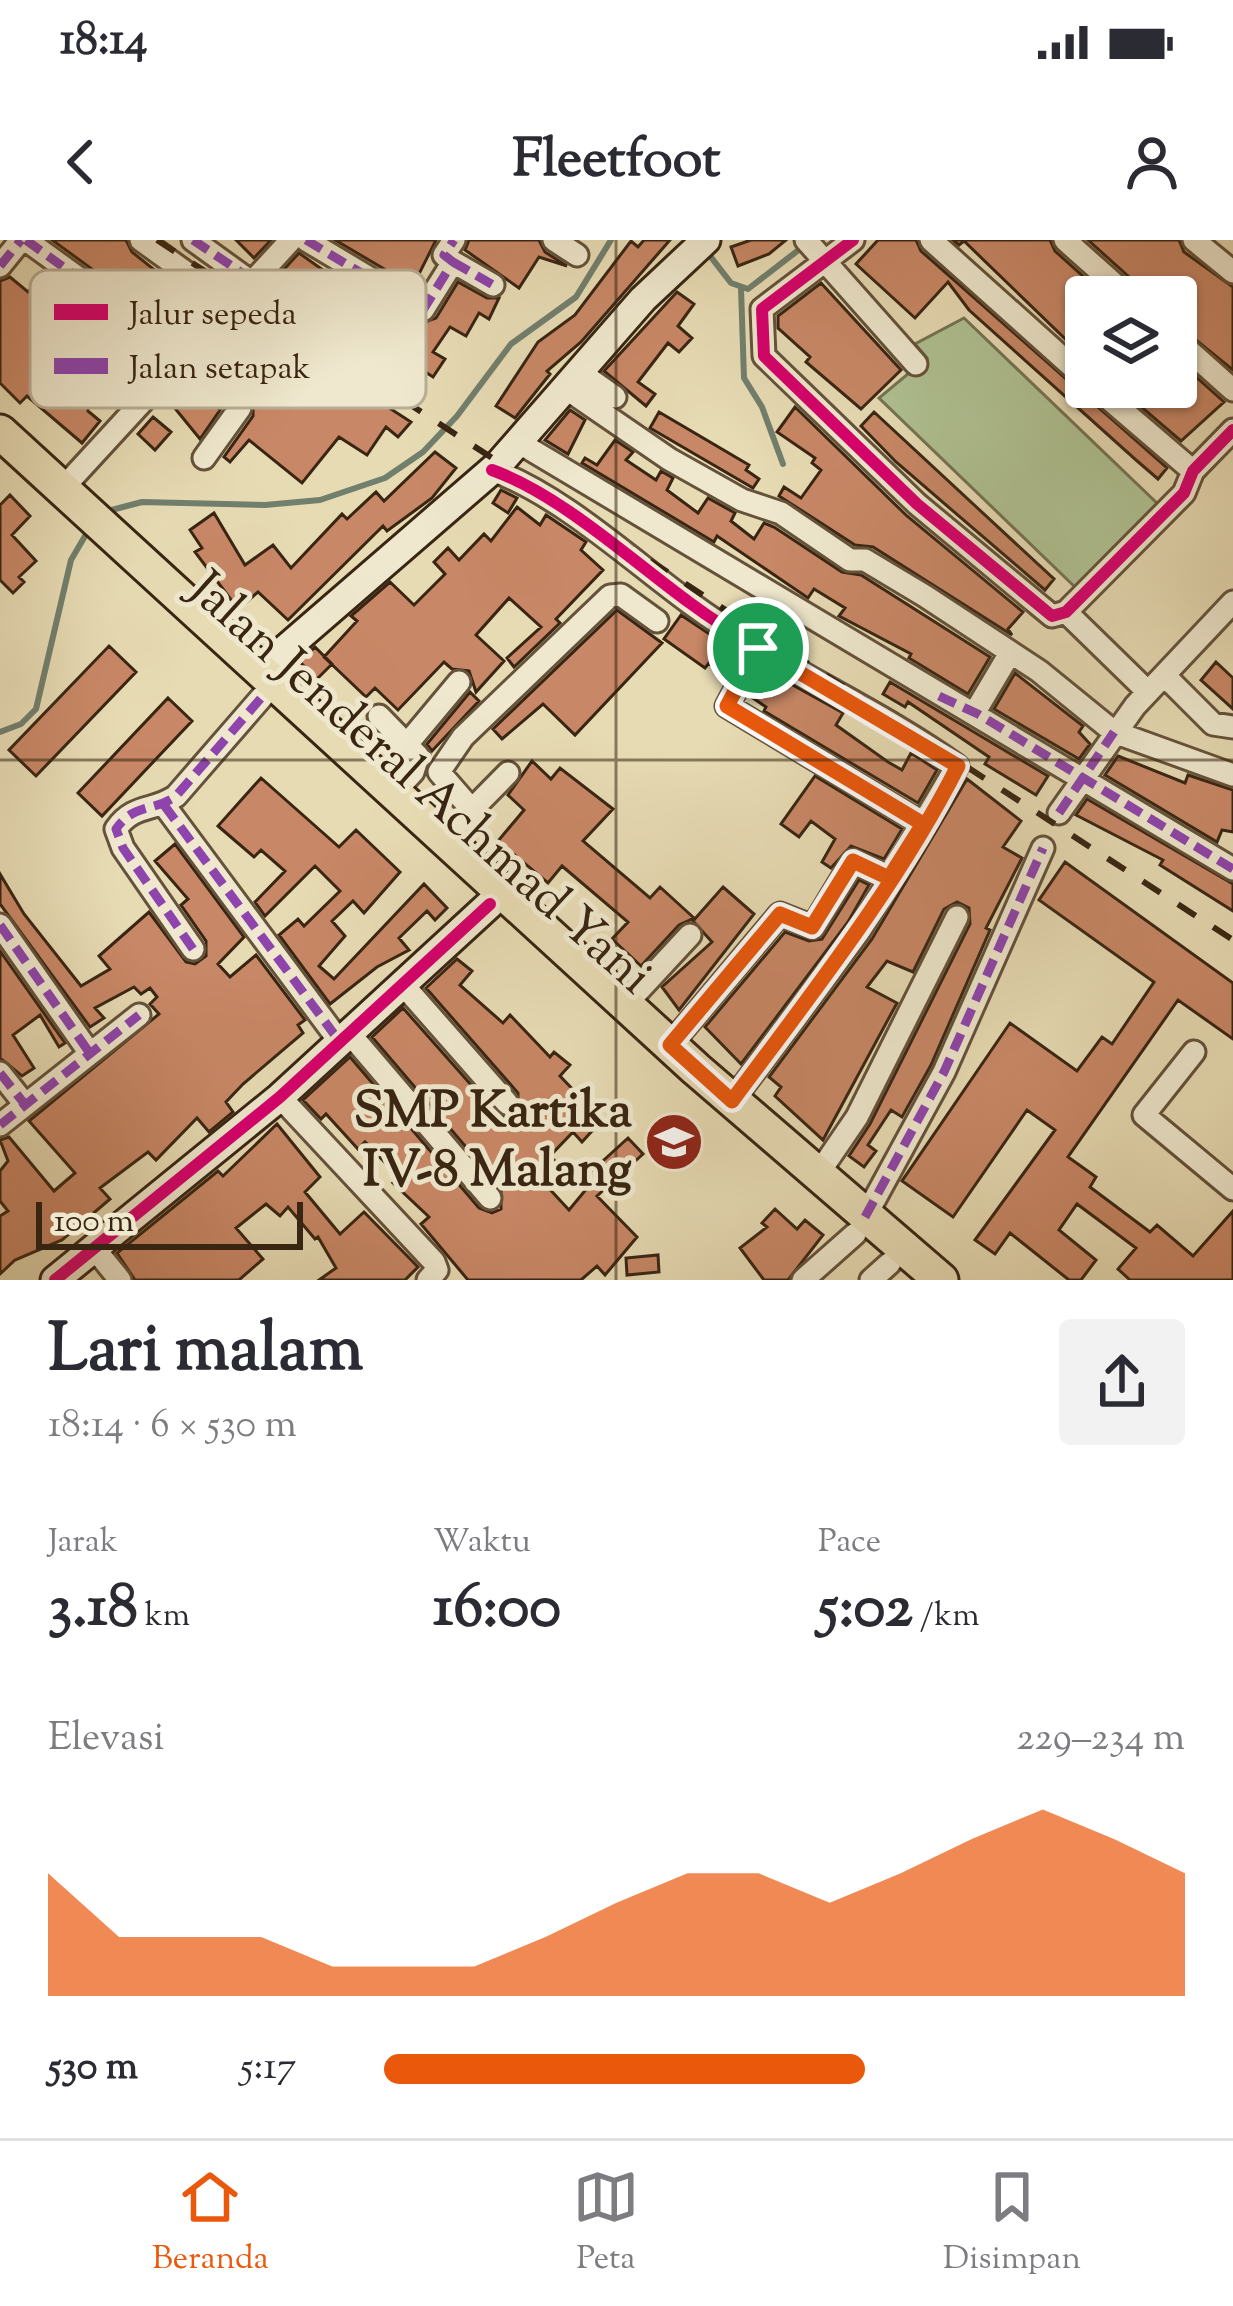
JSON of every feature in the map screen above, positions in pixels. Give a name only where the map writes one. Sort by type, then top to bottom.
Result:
[{"type":"main road","name":"Jalan Jenderal Achmad Yani","points":[[0,432],[81,517],[262,683],[490,904],[860,1226],[941,1280]]},
{"type":"main road","name":"Jalan Jenderal Achmad Yani","points":[[0,454],[81,517]]},
{"type":"main road","name":"Jalan Jenderal Achmad Yani","points":[[262,683],[395,791],[816,1177],[860,1226],[890,1275]]},
{"type":"street","points":[[0,266],[24,240],[66,270]]},
{"type":"street","points":[[141,240],[183,270]]},
{"type":"street","points":[[194,240],[238,270]]},
{"type":"street","points":[[264,270],[291,240]]},
{"type":"street","points":[[306,240],[356,270]]},
{"type":"street","points":[[554,240],[577,255]]},
{"type":"street","points":[[853,240],[813,250],[762,309],[759,343],[764,356],[917,504],[1050,615],[1066,612],[1184,493],[1193,472],[1233,430]]},
{"type":"street","points":[[931,240],[1065,360]]},
{"type":"street","points":[[1065,240],[1105,276]]},
{"type":"street","points":[[1194,240],[1233,272]]},
{"type":"street","points":[[193,949],[116,834],[134,809],[164,805],[192,781],[262,683],[491,470],[695,249]]},
{"type":"street","points":[[813,250],[916,364]]},
{"type":"street","points":[[426,304],[453,251],[494,285]]},
{"type":"street","points":[[1197,358],[1233,390]]},
{"type":"street","points":[[574,381],[616,397]]},
{"type":"street","points":[[574,381],[687,470],[742,500],[781,513],[850,560],[866,560],[1040,671],[1114,732],[1233,775]]},
{"type":"street","points":[[81,517],[151,408]]},
{"type":"street","points":[[204,458],[241,411],[237,408]]},
{"type":"street","points":[[1119,408],[1193,472]]},
{"type":"street","points":[[518,442],[1233,869]]},
{"type":"street","points":[[491,470],[651,568],[688,602],[758,648],[958,766],[860,930],[732,1101]]},
{"type":"street","points":[[832,532],[866,560]]},
{"type":"street","points":[[472,810],[439,772],[463,737],[610,596],[621,595],[657,621]]},
{"type":"street","points":[[1059,813],[1114,732],[1233,602]]},
{"type":"street","points":[[1066,612],[1148,692]]},
{"type":"street","points":[[758,648],[727,706],[923,824]]},
{"type":"street","points":[[975,712],[1010,653]]},
{"type":"street","points":[[1165,676],[1213,724],[1233,728]]},
{"type":"street","points":[[408,743],[459,682]]},
{"type":"street","points":[[379,716],[408,743],[419,764],[395,791]]},
{"type":"street","points":[[445,837],[508,773]]},
{"type":"street","points":[[164,805],[345,1038],[490,1198]]},
{"type":"street","points":[[803,1280],[860,1226],[944,1072],[1043,848]]},
{"type":"street","points":[[670,1045],[780,914],[813,927],[853,861],[889,878]]},
{"type":"street","points":[[55,1280],[280,1096],[405,987],[490,904]]},
{"type":"street","points":[[816,1177],[856,1117],[957,917]]},
{"type":"street","points":[[0,925],[89,1052]]},
{"type":"street","points":[[626,1003],[690,935]]},
{"type":"street","points":[[405,987],[507,1103]]},
{"type":"street","points":[[0,1125],[23,1102],[139,1015]]},
{"type":"street","points":[[1194,1052],[1144,1115],[1233,1189]]},
{"type":"street","points":[[0,1073],[23,1102]]},
{"type":"street","points":[[280,1096],[434,1262],[437,1270],[428,1280]]},
{"type":"street","points":[[94,1248],[120,1280]]},
{"type":"green space","points":[[964,318],[1161,507],[1077,589],[879,398],[927,358],[915,344]]},
{"type":"building","points":[[52,240],[126,240],[132,252],[154,270],[93,270]]},
{"type":"building","points":[[236,240],[271,240],[254,258]]},
{"type":"building","points":[[335,240],[436,240],[421,270],[386,270]]},
{"type":"building","points":[[469,240],[539,240],[545,252],[567,266],[539,257],[519,288],[465,250]]},
{"type":"building","points":[[644,240],[670,240],[581,342],[547,371],[550,374],[515,418],[496,406],[538,342],[575,315],[631,241],[638,247]]},
{"type":"building","points":[[751,240],[786,240],[769,254],[738,266],[731,247]]},
{"type":"building","points":[[878,240],[916,240],[921,251],[1065,378],[1065,396],[969,310],[948,282],[915,318],[856,264]]},
{"type":"building","points":[[953,240],[1050,240],[1055,251],[1083,276],[1065,276],[1065,339],[964,241],[959,245]]},
{"type":"building","points":[[1088,240],[1179,240],[1184,252],[1233,287],[1233,370],[1197,341],[1197,276],[1128,276]]},
{"type":"building","points":[[299,253],[323,270],[283,270]]},
{"type":"building","points":[[10,277],[28,292],[30,399],[20,403],[0,383],[0,281]]},
{"type":"building","points":[[458,282],[487,298],[499,298],[489,319],[479,313],[466,336],[450,327],[433,352],[445,359],[433,377],[426,372],[426,322],[436,318]]},
{"type":"building","points":[[821,283],[901,370],[861,409],[806,362],[810,357],[778,328],[778,316]]},
{"type":"building","points":[[677,292],[694,304],[678,326],[692,338],[679,352],[668,343],[638,382],[655,394],[646,406],[604,371]]},
{"type":"building","points":[[1197,378],[1224,402],[1181,441],[1142,408],[1197,408]]},
{"type":"building","points":[[795,407],[907,516],[1023,612],[1008,629],[1012,635],[873,547],[855,545],[779,496],[784,487],[801,498],[821,470],[812,463],[815,458],[777,432]]},
{"type":"building","points":[[41,408],[88,408],[100,421],[82,443]]},
{"type":"building","points":[[175,408],[220,410],[200,439]]},
{"type":"building","points":[[253,408],[389,408],[411,422],[398,437],[386,427],[367,455],[339,437],[302,483],[249,440],[230,462],[224,457],[253,416]]},
{"type":"building","points":[[1079,408],[1099,408],[1167,468],[1158,479]]},
{"type":"building","points":[[570,410],[585,420],[568,454],[545,440]]},
{"type":"building","points":[[659,412],[749,465],[746,470],[759,479],[753,488],[650,428]]},
{"type":"building","points":[[874,412],[1054,579],[1045,590],[861,426]]},
{"type":"building","points":[[153,417],[171,432],[155,450],[138,434]]},
{"type":"building","points":[[615,440],[633,452],[626,460],[656,480],[661,471],[673,478],[667,490],[698,513],[708,498],[735,513],[731,521],[754,539],[764,523],[774,527],[842,572],[861,575],[990,657],[968,694],[909,658],[911,654],[839,616],[845,608],[814,589],[808,598],[717,536],[714,542],[582,463],[585,458],[597,465]]},
{"type":"building","points":[[435,452],[456,468],[432,498],[387,531],[383,526],[288,620],[258,592],[238,609],[195,552],[202,548],[190,530],[214,513],[245,565],[273,545],[291,568],[342,514],[347,519],[376,492],[384,501]]},
{"type":"building","points":[[501,490],[517,498],[508,513],[493,503]]},
{"type":"building","points":[[10,495],[30,516],[12,535],[36,561],[19,577],[24,582],[13,593],[0,580],[0,505]]},
{"type":"building","points":[[517,507],[540,525],[546,515],[586,542],[581,550],[603,570],[556,619],[560,623],[514,667],[507,658],[541,627],[509,598],[476,635],[504,661],[476,692],[469,671],[452,669],[444,662],[398,710],[375,688],[366,697],[324,657],[357,621],[351,616],[390,582],[414,605],[445,574],[434,562],[448,548],[459,560],[484,534],[491,541]]},
{"type":"building","points":[[617,610],[662,643],[575,735],[543,704],[502,739],[493,729]]},
{"type":"building","points":[[681,615],[738,653],[726,676],[709,663],[705,668],[664,639]]},
{"type":"building","points":[[109,646],[136,672],[36,776],[9,750]]},
{"type":"building","points":[[315,647],[332,664],[317,679],[299,661]]},
{"type":"building","points":[[1216,662],[1233,678],[1233,709],[1201,680]]},
{"type":"building","points":[[764,669],[843,713],[836,725],[888,762],[902,770],[911,753],[937,770],[918,803],[764,711],[766,707],[750,696]]},
{"type":"building","points":[[1015,673],[1083,726],[1079,732],[1090,744],[1079,759],[994,709]]},
{"type":"building","points":[[890,682],[1048,776],[1036,795],[985,764],[989,757],[908,702],[905,707],[883,694]]},
{"type":"building","points":[[470,692],[479,701],[432,751],[427,744]]},
{"type":"building","points":[[168,698],[192,721],[102,816],[78,793]]},
{"type":"building","points":[[1118,756],[1185,783],[1188,775],[1233,790],[1233,832],[1222,830],[1217,842],[1105,775]]},
{"type":"building","points":[[532,761],[551,779],[560,768],[613,809],[583,841],[650,898],[660,887],[694,918],[679,925],[641,966],[612,939],[628,922],[562,866],[548,883],[498,841],[524,810],[508,795]]},
{"type":"building","points":[[815,776],[902,829],[884,859],[851,846],[831,868],[822,862],[835,839],[811,821],[799,837],[781,824]]},
{"type":"building","points":[[261,778],[339,847],[356,830],[400,872],[364,913],[353,901],[332,921],[345,936],[319,966],[334,979],[424,884],[447,908],[435,920],[427,911],[399,938],[409,950],[377,967],[330,1004],[279,935],[298,919],[304,926],[340,891],[315,866],[265,916],[255,902],[285,871],[261,850],[254,857],[218,826]]},
{"type":"building","points":[[967,779],[1021,821],[1003,847],[1022,858],[986,928],[990,930],[931,1065],[902,1117],[891,1110],[868,1145],[876,1151],[864,1167],[849,1156],[870,1124],[970,924],[969,908],[957,902],[944,909],[913,972],[887,961],[867,987],[897,1003],[823,1140],[775,1096],[781,1087],[769,1077],[872,939]]},
{"type":"building","points":[[1087,799],[1233,884],[1233,911],[1160,865],[1163,860],[1076,815]]},
{"type":"building","points":[[175,844],[244,937],[218,964],[230,977],[256,955],[305,1020],[298,1025],[303,1033],[243,1084],[226,1102],[233,1112],[209,1132],[197,1118],[156,1160],[148,1152],[100,1188],[110,1199],[62,1240],[15,1260],[0,1274],[0,1216],[8,1211],[0,1201],[0,1171],[8,1161],[0,1140],[9,1137],[54,1191],[75,1173],[29,1121],[159,1014],[150,1004],[157,997],[150,988],[141,994],[134,987],[95,1008],[104,1018],[90,1027],[0,904],[0,874],[24,914],[81,986],[110,969],[99,956],[149,912],[186,962],[195,964],[206,956],[206,941],[181,905],[188,899],[155,861]]},
{"type":"building","points":[[1065,862],[1233,983],[1233,1039],[1178,1000],[1068,1157],[1096,1177],[1090,1187],[1150,1232],[1157,1225],[1193,1256],[1233,1211],[1233,1280],[1130,1280],[1118,1269],[1136,1248],[1077,1204],[1059,1230],[1096,1260],[1081,1280],[1069,1280],[1010,1233],[995,1254],[975,1240],[1055,1130],[1027,1110],[953,1217],[902,1181],[1010,1023],[1077,1071],[1102,1037],[1112,1044],[1154,982],[1039,900]]},
{"type":"building","points":[[859,880],[869,885],[848,922],[741,1064],[705,1027],[785,932],[809,941],[822,939]]},
{"type":"building","points":[[723,887],[754,914],[679,1010],[662,987],[712,942],[693,921]]},
{"type":"building","points":[[0,951],[65,1043],[59,1047],[40,1015],[13,1035],[34,1068],[22,1076],[0,1058]]},
{"type":"building","points":[[457,959],[472,971],[460,985],[503,1023],[510,1015],[550,1057],[554,1052],[570,1065],[560,1076],[602,1120],[582,1142],[573,1132],[550,1156],[560,1166],[544,1183],[569,1210],[598,1175],[593,1170],[628,1138],[643,1154],[597,1196],[637,1237],[605,1275],[597,1266],[581,1280],[468,1280],[421,1224],[429,1217],[393,1183],[400,1178],[365,1142],[358,1149],[326,1114],[321,1119],[303,1100],[350,1057],[479,1208],[492,1213],[501,1209],[501,1188],[372,1037],[403,1008],[496,1113],[509,1118],[518,1113],[518,1093],[426,988]]},
{"type":"building","points":[[277,1124],[320,1177],[305,1192],[340,1234],[364,1212],[418,1267],[405,1280],[319,1280],[336,1268],[318,1237],[288,1207],[280,1216],[266,1204],[236,1228],[263,1259],[239,1280],[135,1280],[117,1253],[218,1171],[223,1176]]},
{"type":"building","points":[[775,1209],[797,1229],[805,1220],[823,1235],[788,1280],[764,1280],[740,1248],[767,1227],[762,1223]]},
{"type":"building","points":[[658,1255],[659,1272],[627,1275],[626,1258]]},
{"type":"waterway","points":[[104,512],[142,502],[265,505],[320,500],[385,478],[423,452],[457,416],[511,344],[576,297],[611,240]]},
{"type":"waterway","points":[[707,252],[731,283],[748,289],[805,245]]},
{"type":"waterway","points":[[741,288],[744,378],[762,407],[783,464]]},
{"type":"waterway","points":[[0,732],[21,724],[36,709],[71,560],[88,531]]},
{"type":"railway","points":[[157,240],[203,270]]},
{"type":"railway","points":[[415,408],[1233,940]]},
{"type":"marked path","points":[[0,266],[21,240]]},
{"type":"marked path","points":[[26,240],[67,270]]},
{"type":"marked path","points":[[193,240],[238,270]]},
{"type":"marked path","points":[[306,240],[356,270]]},
{"type":"marked path","points":[[426,305],[453,262],[444,255],[454,240]]},
{"type":"marked path","points":[[453,262],[493,285]]},
{"type":"marked path","points":[[939,696],[978,714],[1233,869]]},
{"type":"marked path","points":[[193,949],[123,848],[116,829],[137,811],[176,796],[262,697]]},
{"type":"marked path","points":[[1059,813],[1114,732]]},
{"type":"marked path","points":[[164,805],[340,1042]]},
{"type":"marked path","points":[[865,1217],[944,1072],[1043,848]]},
{"type":"marked path","points":[[0,925],[89,1052]]},
{"type":"marked path","points":[[0,1125],[139,1015]]},
{"type":"marked path","points":[[0,1073],[23,1102]]},
{"type":"cycle path","points":[[853,240],[762,309],[764,356],[917,504],[1052,616],[1066,612],[1184,493],[1193,471],[1233,430]]},
{"type":"cycle path","points":[[492,470],[544,495],[722,625],[957,766],[860,930],[732,1101]]},
{"type":"cycle path","points":[[55,1280],[280,1097],[490,904]]},
{"type":"place","name":"SMP Kartika IV-8 Malang","points":[[674,1142]]},
{"type":"route","points":[[758,648],[958,766],[860,930],[732,1101],[670,1045],[780,914],[814,926],[853,861],[889,878],[923,824],[727,706],[758,648]]}]
